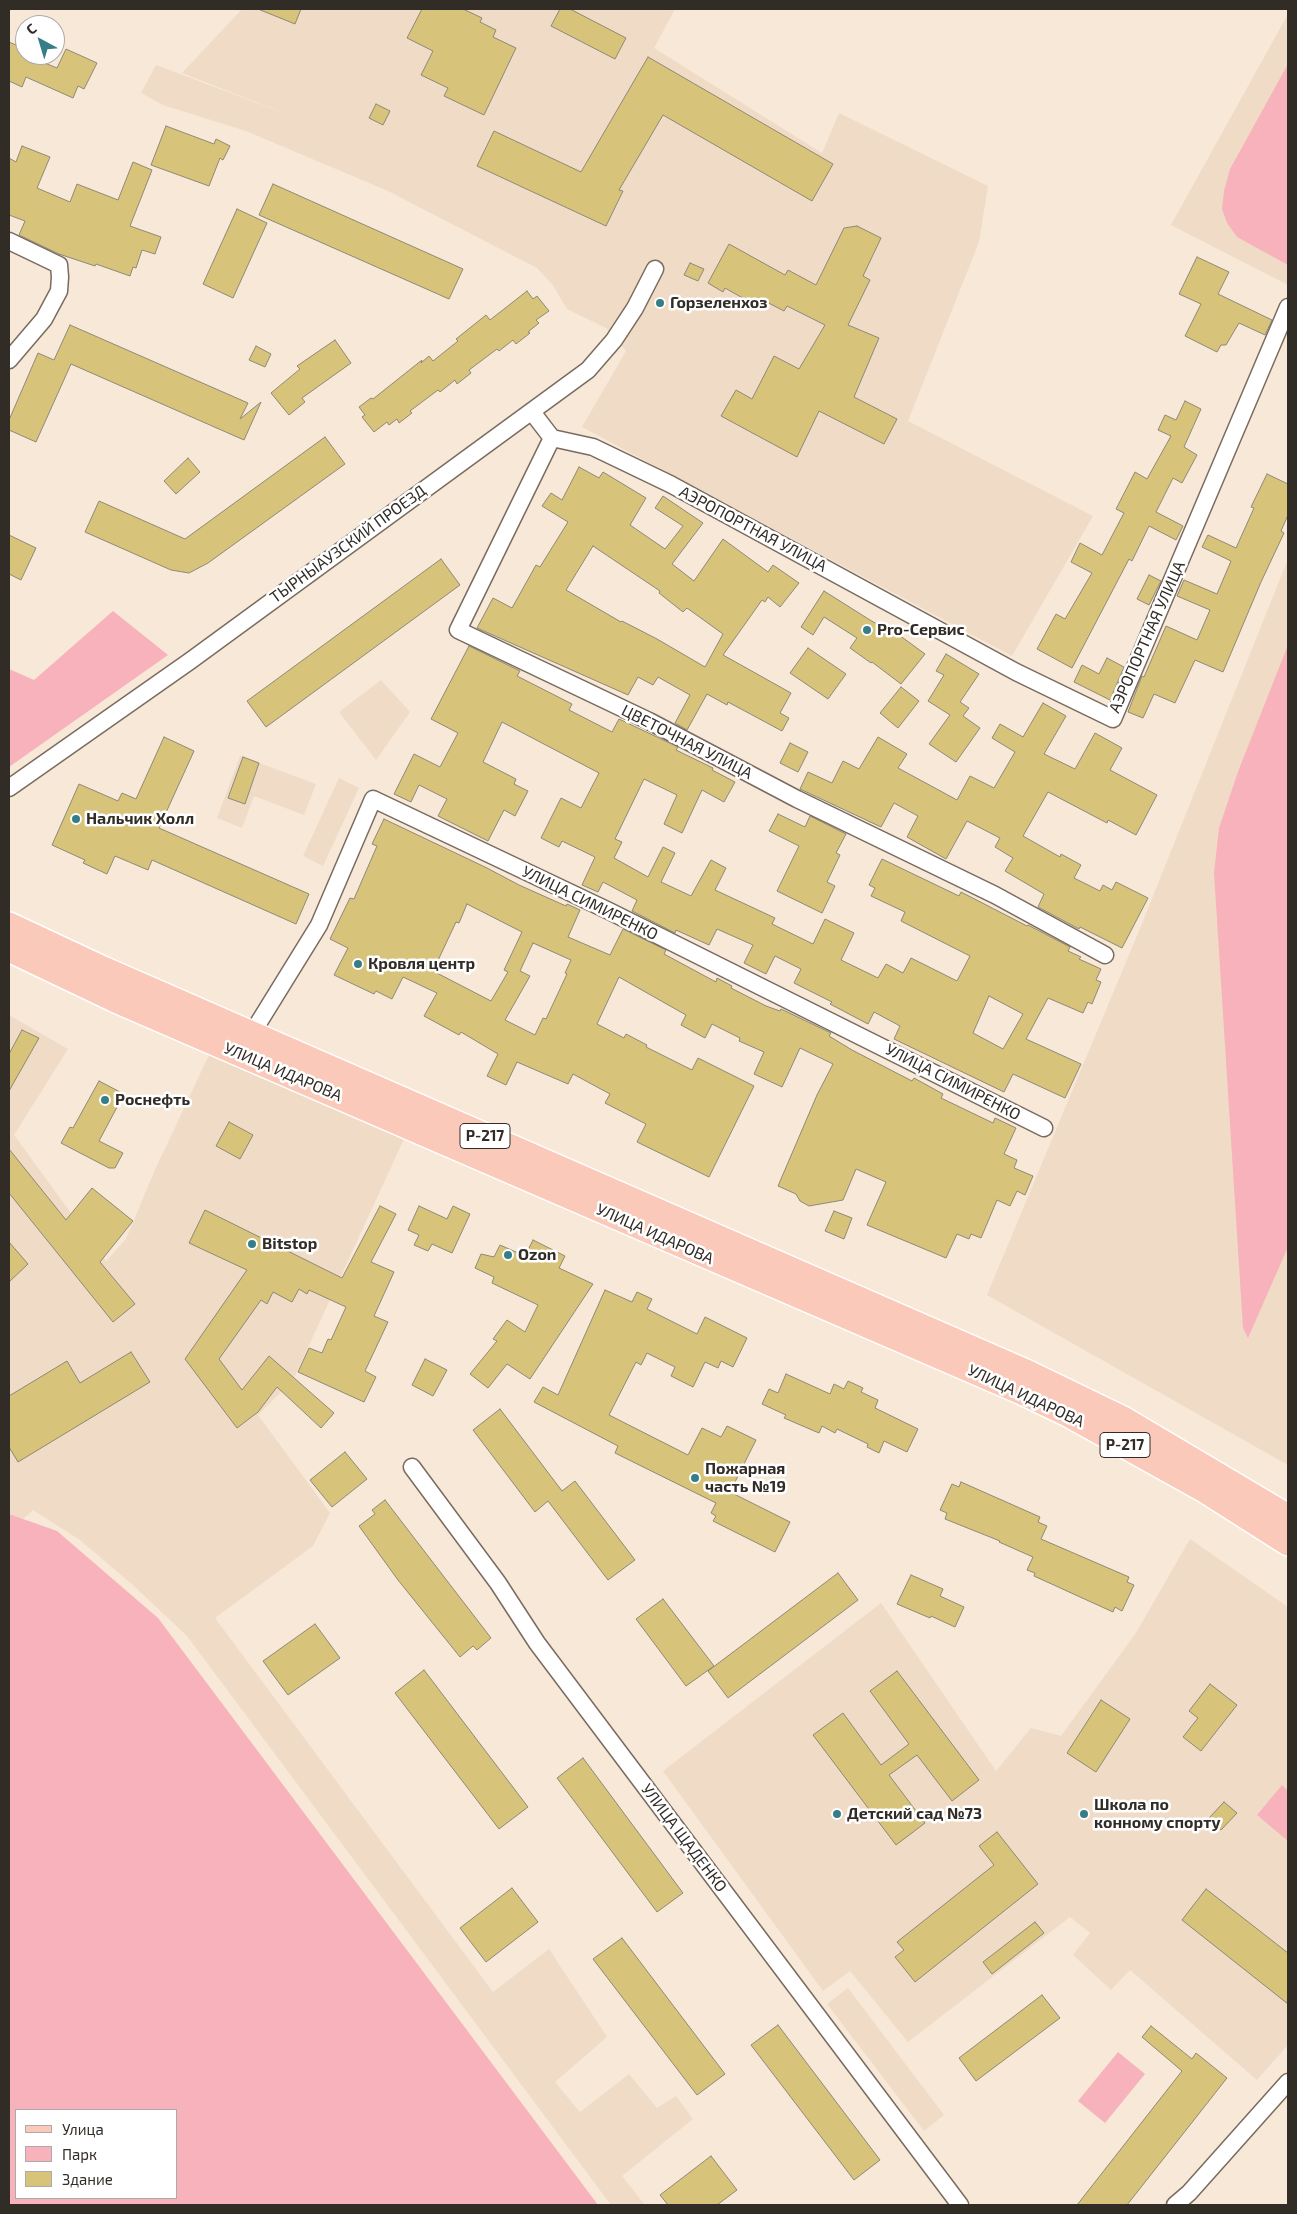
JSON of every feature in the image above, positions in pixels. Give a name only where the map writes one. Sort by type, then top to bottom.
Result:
[{"type":"main road","name":"УЛИЦА ИДАРОВА","points":[[9,925],[103,970],[1028,1373],[1123,1419],[1288,1518]]},
{"type":"main road","name":"УЛИЦА ИДАРОВА","points":[[9,949],[118,1001],[1030,1396],[1068,1414],[1204,1489],[1288,1543]]},
{"type":"street","points":[[9,241],[59,265],[60,277],[59,292],[44,319],[9,360]]},
{"type":"street","name":"ТЫРНЫАУЗСКИЙ ПРОЕЗД","points":[[9,788],[190,661],[588,370],[635,308],[655,269]]},
{"type":"street","name":"АЭРОПОРТНАЯ УЛИЦА","points":[[552,438],[593,447],[670,484],[1016,672],[1114,719],[1288,307]]},
{"type":"street","points":[[532,412],[552,438]]},
{"type":"street","name":"ЦВЕТОЧНАЯ УЛИЦА","points":[[552,438],[458,630],[649,721],[797,799],[987,891],[1105,955]]},
{"type":"street","name":"УЛИЦА СИМИРЕНКО","points":[[251,1035],[319,924],[373,799],[609,911],[1044,1128]]},
{"type":"street","name":"УЛИЦА ЩАДЕНКО","points":[[412,1467],[498,1584],[537,1643],[960,2205]]},
{"type":"street","points":[[1175,2205],[1194,2199],[1288,2082]]},
{"type":"shaded area","name":"Горзеленхоз","points":[[242,9],[673,9],[674,11],[654,48],[822,153],[839,113],[988,186],[979,242],[908,421],[1093,516],[1012,656],[582,427],[626,351],[606,328],[567,309],[552,284],[537,268],[388,191],[246,131],[163,105],[141,93],[156,65],[294,117],[182,73]]},
{"type":"shaded area","points":[[1288,14],[1288,285],[1171,225]]},
{"type":"shaded area","points":[[1288,559],[1288,1465],[987,1295],[1141,926]]},
{"type":"shaded area","points":[[381,680],[410,712],[376,760],[339,712]]},
{"type":"shaded area","points":[[240,756],[316,784],[304,815],[254,796],[242,828],[217,818]]},
{"type":"shaded area","points":[[339,778],[359,788],[323,866],[303,856]]},
{"type":"shaded area","points":[[9,1015],[68,1049],[14,1135],[106,1261],[126,1239],[154,1172],[209,1055],[404,1139],[293,1380],[258,1415],[330,1513],[313,1546],[215,1618],[493,1992],[549,1949],[607,2037],[555,2082],[580,2112],[629,2074],[657,2108],[676,2096],[693,2119],[622,2176],[645,2205],[611,2205],[187,1636],[134,1586],[80,1540],[33,1510],[23,1519],[9,1514]]},
{"type":"shaded area","points":[[1190,1539],[1288,1607],[1288,2045],[1257,2080],[1130,1970],[1111,1990],[1073,1955],[1090,1933],[1070,1917],[908,2042],[850,1971],[823,1991],[663,1771],[881,1603],[996,1771],[1031,1728],[1061,1736],[1136,1633]]},
{"type":"shaded area","points":[[848,1988],[944,2115],[924,2131],[827,2004]]},
{"type":"green space","points":[[1288,64],[1288,265],[1237,237],[1227,223],[1222,209],[1224,191],[1230,169]]},
{"type":"green space","points":[[113,611],[168,655],[9,767],[9,669],[34,680]]},
{"type":"green space","points":[[1288,645],[1288,1247],[1248,1338],[1243,1328],[1214,873],[1219,828],[1239,769]]},
{"type":"green space","points":[[9,1514],[57,1531],[158,1618],[598,2205],[9,2205]]},
{"type":"green space","points":[[1282,1785],[1288,1791],[1288,1841],[1257,1815]]},
{"type":"green space","points":[[1118,2052],[1145,2074],[1105,2123],[1078,2101]]},
{"type":"building","points":[[258,9],[301,9],[295,24]]},
{"type":"building","points":[[422,9],[463,9],[482,18],[480,22],[496,30],[493,37],[516,48],[484,115],[444,96],[448,88],[421,75],[433,51],[407,38]]},
{"type":"building","points":[[560,9],[570,9],[626,38],[615,59],[551,26]]},
{"type":"building","points":[[9,42],[15,45],[15,65],[50,65],[57,68],[58,65],[65,65],[66,49],[97,63],[84,89],[78,86],[73,98],[26,77],[22,87],[9,81]]},
{"type":"building","points":[[648,57],[833,164],[812,201],[663,115],[619,190],[623,191],[606,226],[477,166],[494,131],[581,172]]},
{"type":"building","points":[[376,104],[390,111],[383,125],[369,118]]},
{"type":"building","points":[[166,126],[214,144],[216,139],[230,146],[223,160],[220,158],[209,186],[151,165]]},
{"type":"building","points":[[22,146],[50,157],[37,188],[70,202],[77,184],[118,200],[133,162],[152,170],[130,226],[161,237],[155,254],[142,250],[136,268],[133,267],[130,276],[59,254],[19,235],[25,221],[9,215],[9,158],[16,162]]},
{"type":"building","points":[[273,184],[463,269],[449,299],[259,215]]},
{"type":"building","points":[[237,209],[267,223],[233,298],[203,284]]},
{"type":"building","points":[[857,226],[881,238],[863,276],[870,280],[848,325],[879,338],[854,397],[897,419],[884,444],[819,411],[797,457],[721,416],[736,390],[752,399],[774,356],[799,369],[825,325],[787,306],[784,311],[759,298],[755,305],[725,288],[723,292],[708,283],[729,244],[785,275],[788,270],[816,285],[844,228]]},
{"type":"building","points":[[1197,257],[1229,272],[1218,294],[1272,320],[1265,335],[1239,323],[1226,345],[1221,345],[1217,352],[1185,336],[1201,304],[1179,294]]},
{"type":"building","points":[[690,263],[704,269],[698,281],[684,275]]},
{"type":"building","points":[[527,291],[533,299],[537,296],[549,311],[536,320],[539,323],[528,332],[530,333],[516,344],[513,340],[499,351],[497,349],[469,370],[471,373],[457,384],[455,380],[440,392],[438,390],[410,411],[412,413],[399,423],[397,419],[389,425],[387,422],[374,432],[362,417],[365,415],[359,407],[371,398],[373,399],[422,360],[421,363],[429,356],[433,361],[458,341],[456,339],[486,315],[490,320]]},
{"type":"building","points":[[70,325],[248,403],[240,419],[261,402],[244,440],[71,364],[36,442],[9,430],[9,420],[38,353],[54,360]]},
{"type":"building","points":[[335,340],[351,363],[302,398],[305,402],[289,415],[271,393],[300,369],[297,366]]},
{"type":"building","points":[[256,346],[271,354],[265,367],[249,360]]},
{"type":"building","points":[[1185,401],[1201,409],[1184,447],[1197,455],[1182,483],[1173,478],[1156,512],[1183,526],[1176,540],[1149,526],[1132,561],[1129,559],[1072,668],[1037,649],[1056,614],[1065,619],[1092,573],[1071,562],[1080,543],[1102,555],[1124,513],[1116,509],[1135,472],[1147,479],[1171,436],[1158,430],[1165,415],[1176,420]]},
{"type":"building","points":[[325,437],[345,464],[208,563],[189,573],[171,570],[85,532],[99,501],[185,539]]},
{"type":"building","points":[[188,458],[200,472],[176,494],[164,481]]},
{"type":"building","points":[[579,467],[599,478],[603,472],[646,498],[630,525],[665,549],[683,526],[655,508],[663,496],[703,523],[672,564],[694,581],[723,539],[768,572],[773,565],[799,583],[780,607],[768,597],[765,602],[762,600],[723,655],[791,693],[780,713],[789,718],[782,731],[728,702],[727,705],[707,694],[687,730],[675,723],[690,695],[658,677],[653,685],[638,677],[628,695],[477,628],[493,598],[512,608],[536,565],[540,567],[568,522],[542,506],[551,493],[562,500]],"holes":[[[593,546],[660,591],[659,593],[683,612],[687,608],[723,634],[705,667],[566,590]]]},
{"type":"building","points":[[1267,474],[1288,484],[1288,515],[1281,531],[1284,533],[1223,672],[1195,660],[1175,703],[1154,694],[1143,718],[1128,712],[1142,676],[1144,677],[1166,626],[1197,640],[1210,610],[1177,596],[1184,580],[1217,594],[1231,561],[1202,547],[1208,535],[1236,548],[1254,508],[1251,507]]},
{"type":"building","points":[[9,535],[36,548],[21,580],[9,574]]},
{"type":"building","points":[[441,559],[460,585],[266,727],[247,701]]},
{"type":"building","points":[[1149,575],[1161,581],[1149,605],[1137,599]]},
{"type":"building","points":[[824,591],[882,627],[884,624],[925,654],[901,684],[850,648],[857,638],[824,617],[813,635],[801,627]]},
{"type":"building","points":[[469,646],[520,671],[517,676],[572,704],[569,710],[612,732],[619,719],[678,747],[676,750],[713,768],[712,770],[735,782],[724,802],[702,790],[682,833],[664,824],[677,795],[644,779],[615,839],[622,842],[614,858],[648,877],[663,847],[675,853],[661,882],[691,896],[711,860],[726,868],[715,890],[775,918],[772,924],[813,944],[825,919],[854,933],[841,960],[878,978],[886,964],[903,973],[911,958],[957,981],[970,956],[901,921],[905,912],[871,896],[875,888],[869,885],[882,859],[959,896],[961,892],[1070,947],[1068,951],[1081,957],[1079,959],[1101,969],[1096,980],[1101,982],[1092,1004],[1088,1002],[1083,1013],[1048,998],[1026,1039],[1081,1064],[1065,1098],[1013,1074],[1004,1092],[894,1039],[900,1026],[874,1012],[868,1024],[830,1004],[832,1002],[794,983],[801,969],[775,956],[766,974],[744,963],[753,945],[717,929],[709,945],[676,930],[675,933],[632,911],[637,900],[603,882],[598,892],[582,885],[595,857],[562,841],[559,847],[541,838],[561,798],[581,808],[599,773],[502,722],[483,762],[516,779],[514,784],[528,791],[515,816],[504,810],[488,841],[438,816],[447,799],[419,785],[411,802],[394,794],[414,754],[440,767],[458,733],[431,719]],"holes":[[[989,996],[1023,1014],[1003,1049],[973,1033]]]},
{"type":"building","points":[[808,648],[846,674],[828,699],[790,673]]},
{"type":"building","points":[[946,654],[979,674],[960,702],[969,708],[963,716],[980,728],[956,762],[929,744],[950,715],[928,701],[944,675],[936,671]]},
{"type":"building","points":[[1107,658],[1124,667],[1110,700],[1074,682],[1082,665],[1099,674]]},
{"type":"building","points":[[901,687],[919,701],[898,728],[880,713]]},
{"type":"building","points":[[1043,703],[1066,716],[1044,754],[1075,769],[1095,733],[1122,748],[1110,770],[1157,795],[1136,835],[1108,820],[1107,823],[1048,792],[1023,836],[1060,857],[1061,854],[1081,865],[1074,878],[1100,891],[1103,885],[1112,890],[1116,882],[1148,898],[1122,948],[1080,927],[1079,929],[1038,907],[1044,894],[1005,871],[1013,858],[995,847],[1000,838],[967,821],[946,859],[907,837],[918,816],[894,803],[881,827],[800,789],[808,772],[832,783],[843,761],[859,769],[878,737],[907,754],[898,768],[957,800],[970,776],[994,788],[1015,752],[992,738],[1000,724],[1023,737]]},
{"type":"building","points":[[164,737],[194,751],[159,828],[309,894],[296,924],[152,860],[148,870],[115,856],[107,874],[83,863],[85,860],[52,845],[79,784],[118,801],[122,793],[136,799]]},
{"type":"building","points":[[790,743],[808,752],[798,772],[780,763]]},
{"type":"building","points":[[243,757],[259,763],[245,804],[228,798]]},
{"type":"building","points":[[778,814],[805,827],[810,816],[846,834],[836,853],[840,855],[827,882],[835,886],[822,913],[777,891],[799,846],[769,831]]},
{"type":"building","points":[[384,819],[519,885],[566,906],[567,904],[580,910],[568,937],[610,955],[623,929],[666,950],[664,954],[716,982],[717,978],[732,986],[731,988],[766,1006],[780,1011],[781,1009],[831,1033],[829,1036],[852,1050],[912,1081],[914,1078],[943,1094],[941,1098],[993,1123],[995,1118],[1016,1128],[1004,1154],[1017,1160],[1014,1168],[1033,1176],[1025,1195],[1017,1191],[1010,1206],[997,1200],[981,1238],[971,1234],[969,1239],[957,1234],[946,1258],[867,1225],[886,1182],[856,1169],[843,1200],[809,1206],[800,1201],[796,1194],[778,1186],[817,1095],[833,1064],[800,1048],[782,1087],[754,1074],[764,1052],[739,1041],[740,1038],[712,1024],[705,1038],[681,1025],[686,1015],[619,977],[597,1024],[624,1038],[626,1034],[647,1045],[646,1047],[692,1070],[698,1058],[754,1086],[709,1177],[637,1142],[646,1124],[605,1103],[610,1094],[573,1074],[568,1084],[517,1062],[506,1085],[487,1076],[498,1054],[461,1032],[459,1035],[424,1016],[437,993],[403,977],[392,999],[376,991],[374,994],[334,975],[348,948],[330,939],[350,898],[354,899],[377,846],[372,844]],"holes":[[[467,904],[522,932],[504,970],[508,972],[491,1001],[433,971],[456,922],[459,923]],[[533,943],[571,960],[565,973],[567,974],[546,1019],[543,1018],[535,1035],[505,1020],[530,976],[520,971]]]},
{"type":"building","points":[[22,1030],[39,1038],[9,1091],[9,1054]]},
{"type":"building","points":[[99,1081],[124,1094],[99,1141],[123,1153],[115,1168],[109,1168],[61,1143],[70,1127],[73,1128]]},
{"type":"building","points":[[229,1122],[253,1135],[240,1159],[216,1146]]},
{"type":"building","points":[[9,1149],[66,1220],[92,1188],[133,1221],[100,1262],[135,1304],[113,1322],[9,1193]]},
{"type":"building","points":[[380,1206],[396,1214],[371,1262],[394,1272],[374,1316],[388,1322],[365,1371],[376,1377],[364,1402],[298,1372],[309,1348],[322,1353],[328,1339],[331,1340],[346,1307],[309,1290],[307,1294],[299,1289],[292,1302],[273,1292],[267,1304],[261,1300],[219,1359],[242,1390],[269,1356],[334,1413],[321,1428],[277,1387],[258,1412],[237,1428],[185,1359],[247,1270],[189,1243],[205,1210],[342,1278]]},
{"type":"building","points":[[419,1206],[447,1219],[453,1206],[470,1214],[452,1253],[432,1244],[428,1251],[414,1245],[419,1235],[408,1230]]},
{"type":"building","points":[[834,1211],[852,1218],[844,1239],[825,1231]]},
{"type":"building","points":[[533,1240],[565,1256],[559,1268],[593,1284],[530,1379],[507,1364],[488,1388],[470,1374],[497,1341],[493,1339],[507,1320],[525,1332],[538,1305],[492,1283],[494,1277],[475,1268],[481,1254],[494,1257],[500,1245],[525,1256]]},
{"type":"building","points":[[9,1242],[28,1264],[9,1282]]},
{"type":"building","points":[[605,1290],[632,1302],[637,1292],[652,1299],[647,1309],[697,1334],[705,1317],[747,1338],[733,1367],[721,1361],[718,1368],[705,1362],[693,1387],[671,1376],[675,1367],[647,1353],[641,1365],[636,1362],[609,1415],[688,1455],[702,1428],[721,1437],[727,1426],[756,1440],[730,1492],[790,1522],[775,1552],[713,1521],[716,1516],[711,1513],[716,1503],[615,1453],[618,1446],[534,1402],[543,1387],[558,1395]]},
{"type":"building","points":[[131,1352],[150,1382],[18,1462],[9,1447],[9,1396],[67,1361],[80,1383]]},
{"type":"building","points":[[425,1359],[447,1370],[433,1396],[412,1385]]},
{"type":"building","points":[[786,1374],[830,1394],[834,1384],[844,1389],[848,1381],[863,1388],[861,1392],[878,1400],[875,1408],[918,1429],[907,1452],[884,1441],[879,1453],[867,1447],[868,1444],[837,1429],[835,1433],[822,1426],[819,1433],[784,1418],[786,1415],[762,1404],[769,1389],[778,1393]]},
{"type":"building","points":[[500,1409],[562,1491],[575,1481],[635,1560],[608,1580],[548,1501],[535,1512],[473,1430]]},
{"type":"building","points":[[345,1452],[367,1479],[332,1507],[310,1480]]},
{"type":"building","points":[[961,1482],[1040,1517],[1038,1522],[1047,1526],[1041,1539],[1129,1577],[1127,1582],[1134,1585],[1122,1611],[1115,1607],[1113,1612],[1034,1576],[1035,1573],[1027,1570],[1033,1557],[1000,1541],[945,1519],[947,1513],[940,1510],[952,1484],[959,1487]]},
{"type":"building","points":[[385,1500],[491,1638],[477,1650],[473,1646],[460,1657],[398,1580],[359,1526],[375,1514],[372,1510]]},
{"type":"building","points":[[838,1573],[858,1600],[728,1698],[708,1671]]},
{"type":"building","points":[[911,1575],[943,1589],[940,1596],[964,1607],[955,1627],[897,1604]]},
{"type":"building","points":[[663,1599],[714,1666],[686,1686],[636,1619]]},
{"type":"building","points":[[315,1624],[340,1658],[288,1695],[263,1661]]},
{"type":"building","points":[[424,1670],[528,1807],[499,1829],[395,1693]]},
{"type":"building","points":[[897,1671],[979,1780],[952,1801],[917,1755],[889,1775],[925,1823],[896,1845],[813,1735],[843,1713],[881,1765],[909,1744],[870,1691]]},
{"type":"building","points":[[1210,1684],[1237,1705],[1201,1751],[1183,1737],[1198,1718],[1189,1711]]},
{"type":"building","points":[[1101,1700],[1130,1719],[1096,1772],[1067,1753]]},
{"type":"building","points":[[583,1758],[683,1893],[657,1912],[557,1778]]},
{"type":"building","points":[[1224,1802],[1237,1813],[1221,1830],[1209,1818]]},
{"type":"building","points":[[997,1832],[1038,1884],[915,1982],[895,1957],[904,1950],[897,1942],[994,1865],[979,1846]]},
{"type":"building","points":[[512,1888],[538,1922],[486,1962],[460,1928]]},
{"type":"building","points":[[1206,1889],[1288,1953],[1288,2004],[1182,1920]]},
{"type":"building","points":[[1035,1922],[1044,1933],[992,1974],[983,1962]]},
{"type":"building","points":[[622,1938],[725,2074],[697,2095],[593,1959]]},
{"type":"building","points":[[1042,1995],[1060,2018],[976,2081],[959,2058]]},
{"type":"building","points":[[778,2025],[880,2160],[854,2180],[751,2045]]},
{"type":"building","points":[[1151,2026],[1192,2059],[1196,2053],[1227,2078],[1127,2205],[1077,2205],[1182,2071],[1142,2037]]},
{"type":"building","points":[[711,2156],[737,2190],[717,2205],[668,2205],[660,2195]]},
{"type":"place","name":"Горзеленхоз","points":[[660,303]]},
{"type":"place","name":"Pro-Сервис","points":[[867,630]]},
{"type":"place","name":"Нальчик Холл","points":[[76,819]]},
{"type":"place","name":"Кровля центр","points":[[358,964]]},
{"type":"place","name":"Роснефть","points":[[105,1100]]},
{"type":"place","name":"Bitstop","points":[[252,1244]]},
{"type":"place","name":"Ozon","points":[[508,1255]]},
{"type":"place","name":"Пожарная часть №19","points":[[695,1478]]},
{"type":"place","name":"Детский сад №73","points":[[837,1814]]},
{"type":"place","name":"Школа по конному спорту","points":[[1084,1814]]}]
